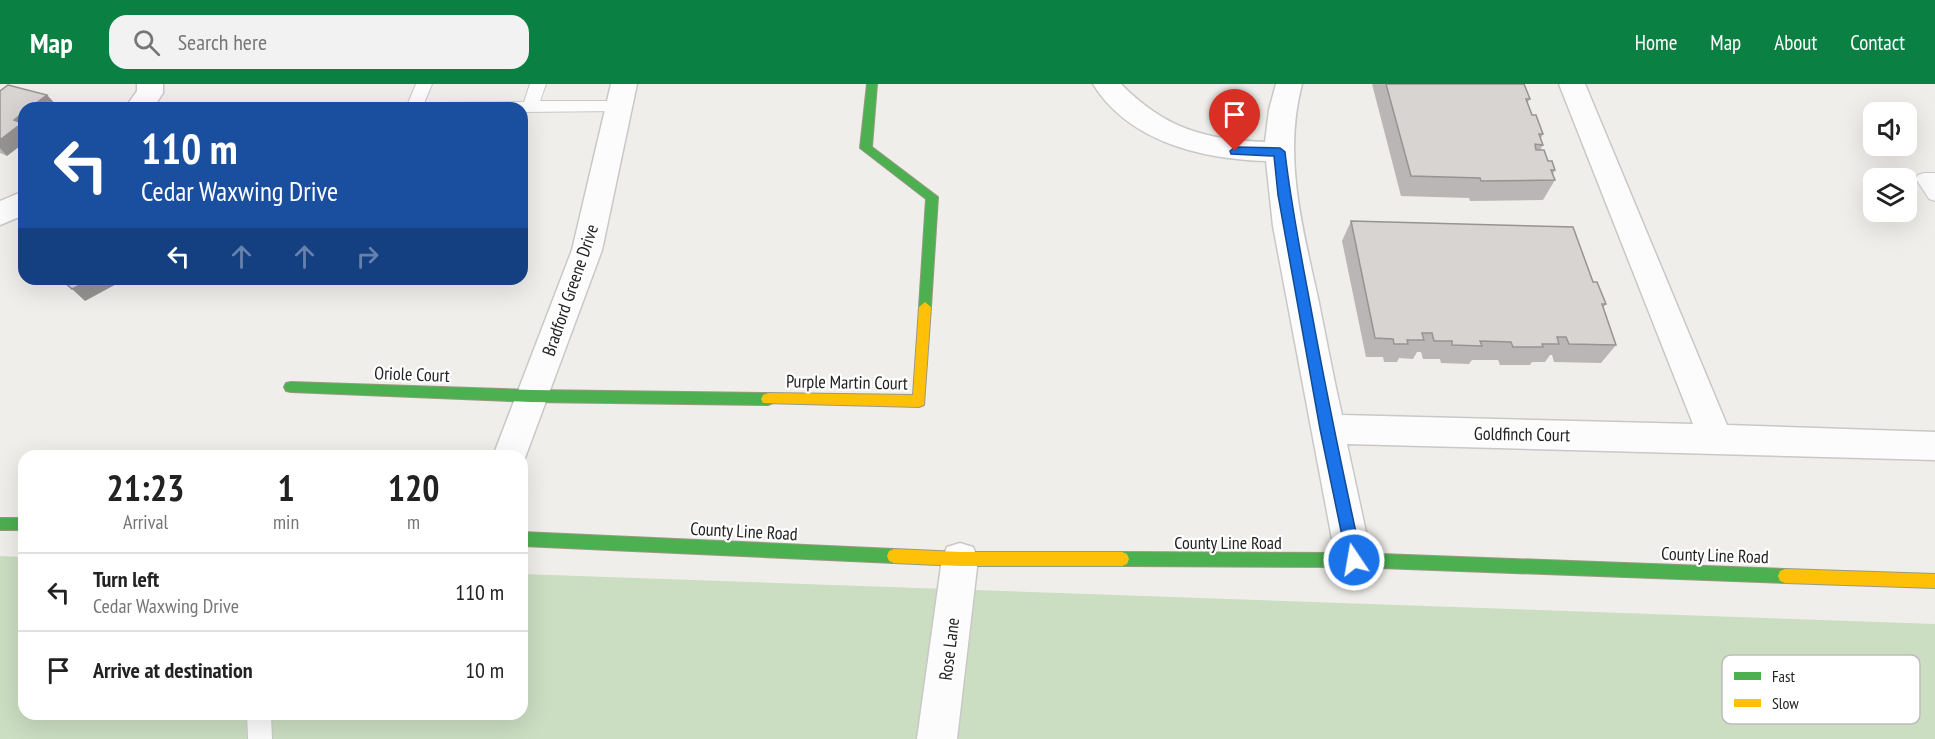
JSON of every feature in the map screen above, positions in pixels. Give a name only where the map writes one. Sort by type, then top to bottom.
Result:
[{"type":"main road","name":"Purple Martin Court","points":[[532,396],[919,401],[932,197],[866,148],[872,84]]},
{"type":"main road","name":"Oriole Court","points":[[291,387],[532,396]]},
{"type":"main road","points":[[0,524],[18,524]]},
{"type":"main road","name":"County Line Road","points":[[528,538],[960,560],[1354,560],[1935,581]]},
{"type":"street","points":[[143,102],[150,93],[150,84]]},
{"type":"street","points":[[1106,84],[1138,116],[1166,134],[1197,145],[1235,151],[1280,152]]},
{"type":"street","points":[[1289,84],[1280,124],[1284,195],[1327,429],[1354,560]]},
{"type":"street","points":[[1572,84],[1716,439]]},
{"type":"street","name":"Bradford Greene Drive","points":[[512,450],[587,250],[621,95]]},
{"type":"street","points":[[0,214],[18,205]]},
{"type":"street","name":"Goldfinch Court","points":[[1327,429],[1935,446]]},
{"type":"street","name":"Rose Lane","points":[[937,739],[960,560]]},
{"type":"lane","points":[[416,102],[424,84]]},
{"type":"lane","points":[[538,84],[530,106],[621,95]]},
{"type":"lane","points":[[1935,179],[1924,179],[1935,195]]},
{"type":"lane","points":[[259,720],[260,739]]},
{"type":"green space","points":[[0,556],[18,557],[18,720],[528,720],[528,574],[1935,624],[1935,739],[0,739]]},
{"type":"building","points":[[1386,84],[1524,84],[1530,99],[1526,99],[1532,115],[1536,115],[1543,134],[1539,134],[1543,145],[1535,144],[1536,150],[1544,150],[1548,161],[1552,161],[1555,170],[1551,170],[1555,180],[1481,181],[1480,178],[1411,176]]},
{"type":"building","points":[[8,85],[47,95],[37,102],[18,102],[18,117],[14,120],[18,122],[18,126],[0,140],[0,91]]},
{"type":"building","points":[[1351,221],[1573,227],[1593,282],[1597,282],[1606,304],[1602,304],[1616,345],[1569,344],[1566,337],[1557,337],[1559,344],[1542,344],[1543,347],[1513,347],[1511,342],[1480,341],[1482,346],[1452,345],[1452,341],[1434,341],[1432,333],[1422,333],[1424,340],[1407,340],[1408,344],[1394,344],[1393,339],[1375,338]]},
{"type":"building","points":[[68,285],[80,285],[72,289]]},
{"type":"traffic: fast","points":[[872,84],[866,148],[932,197],[925,307]]},
{"type":"traffic: fast","points":[[291,387],[532,396],[768,399]]},
{"type":"traffic: fast","points":[[0,524],[18,524]]},
{"type":"traffic: fast","points":[[528,539],[894,556]]},
{"type":"traffic: fast","points":[[1122,559],[1354,560],[1785,576]]},
{"type":"traffic: slow","points":[[768,399],[919,401],[925,307]]},
{"type":"traffic: slow","points":[[894,556],[960,559],[1122,559]]},
{"type":"traffic: slow","points":[[1785,576],[1935,581]]},
{"type":"route","points":[[1235,151],[1280,152],[1284,195],[1301,289],[1354,560]]}]
